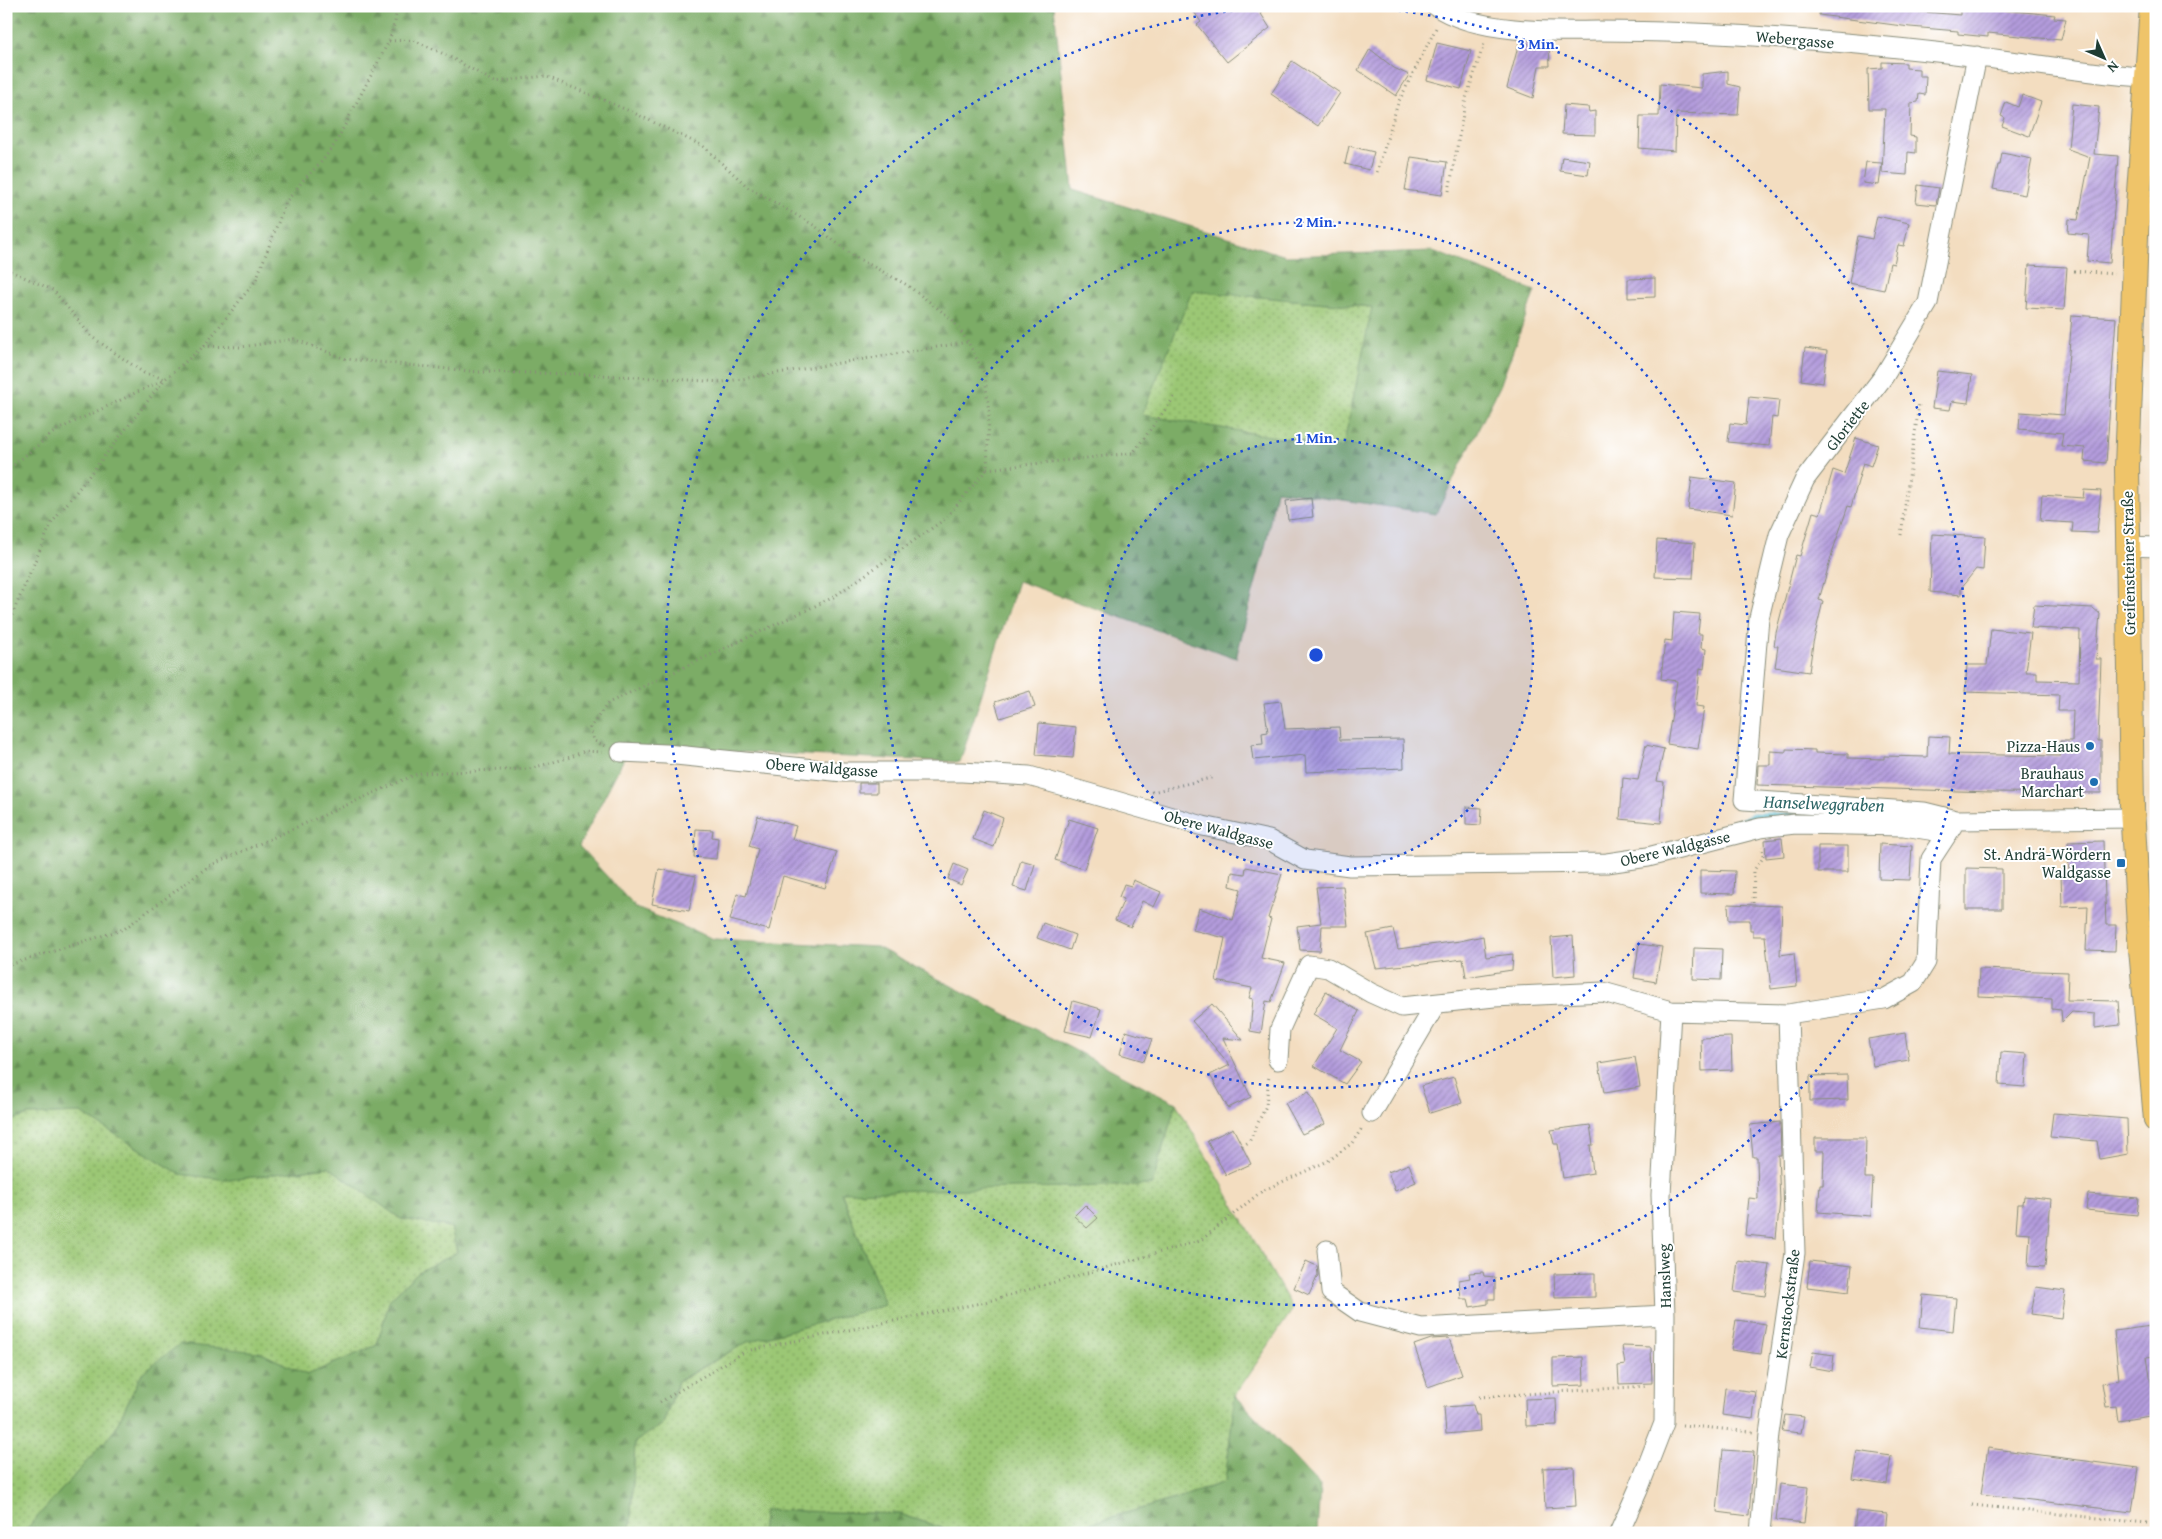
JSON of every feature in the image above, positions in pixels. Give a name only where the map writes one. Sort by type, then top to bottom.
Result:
[{"type":"main road","name":"Greifensteiner Straße","points":[[2152,6],[2151,78],[2134,276],[2127,467],[2132,818],[2139,926],[2156,1120]]},
{"type":"street","name":"Webergasse","points":[[1440,9],[1490,27],[1570,32],[1746,35],[1977,56],[2151,78]]},
{"type":"street","name":"Gloriette","points":[[1744,800],[1759,618],[1779,535],[1805,479],[1884,376],[1928,303],[1977,56]]},
{"type":"street","points":[[2128,546],[2156,546]]},
{"type":"street","name":"Obere Waldgasse","points":[[621,752],[675,755],[843,772],[962,772],[1029,776],[1203,826],[1269,840],[1305,860],[1350,866],[1607,863],[1648,857],[1760,828],[1795,824],[1952,826],[2132,818]]},
{"type":"street","name":"Obere Waldgasse","points":[[1744,800],[1924,812],[1952,826]]},
{"type":"street","points":[[1278,1060],[1280,1029],[1309,965],[1328,968],[1371,993],[1402,1007],[1494,998],[1603,992],[1671,1011],[1788,1014],[1884,999],[1913,983],[1926,962],[1931,859],[1952,826]]},
{"type":"street","points":[[1372,1113],[1436,1004]]},
{"type":"street","name":"Hanslweg","points":[[1619,1533],[1664,1423],[1665,1315],[1661,1195],[1671,1011]]},
{"type":"street","name":"Kernstockstraße","points":[[1760,1533],[1769,1434],[1795,1253],[1788,1014]]},
{"type":"street","points":[[1327,1250],[1331,1292],[1360,1312],[1421,1328],[1665,1315]]},
{"type":"path","points":[[6,629],[51,524],[166,379],[204,346],[256,280],[286,202],[335,144],[389,41],[395,22],[397,6]]},
{"type":"path","points":[[1377,172],[1398,103],[1440,9]]},
{"type":"path","points":[[1449,190],[1466,98],[1490,27]]},
{"type":"path","points":[[389,41],[413,40],[446,55],[495,82],[545,76],[632,112],[703,146],[748,186],[815,226],[852,255],[915,291],[952,319],[968,342],[985,375],[988,414],[986,469],[945,519],[832,598],[608,703],[590,728],[594,740],[621,752]]},
{"type":"path","points":[[6,269],[53,290],[92,337],[144,373],[166,379]]},
{"type":"path","points":[[2074,272],[2134,276]]},
{"type":"path","points":[[204,346],[241,347],[294,339],[346,359],[461,370],[723,382],[968,342]]},
{"type":"path","points":[[6,471],[57,430],[166,379]]},
{"type":"path","points":[[986,469],[1133,453],[1176,395]]},
{"type":"path","points":[[1901,535],[1919,404]]},
{"type":"path","points":[[6,966],[124,929],[209,866],[419,773],[529,769],[571,757],[584,751],[621,752]]},
{"type":"path","points":[[1152,792],[1215,777]]},
{"type":"path","points":[[1753,903],[1754,870],[1763,858],[1760,828]]},
{"type":"path","points":[[1242,1146],[1249,1142],[1266,1106],[1269,1068],[1278,1060]]},
{"type":"path","points":[[660,1402],[746,1351],[982,1303],[1200,1241],[1262,1191],[1328,1161],[1352,1142],[1372,1113]]},
{"type":"path","points":[[1479,1397],[1664,1385]]},
{"type":"path","points":[[1691,1426],[1769,1434]]},
{"type":"path","points":[[1972,1505],[2156,1524]]},
{"type":"green space","points":[[6,6],[1054,6],[1073,190],[1286,256],[1433,251],[1535,291],[1500,386],[1436,514],[1276,490],[1266,543],[1236,658],[1018,581],[960,762],[630,747],[579,846],[636,908],[714,939],[877,947],[1176,1103],[1152,1185],[841,1192],[885,1305],[747,1342],[678,1381],[663,1424],[635,1442],[630,1533],[23,1533],[114,1431],[142,1373],[180,1344],[259,1352],[307,1375],[377,1345],[390,1299],[418,1272],[457,1252],[451,1227],[401,1219],[329,1167],[229,1180],[180,1174],[81,1113],[28,1115],[6,1123]],"holes":[[[1192,291],[1372,307],[1343,448],[1142,415]]]},
{"type":"green space","points":[[1192,291],[1373,307],[1343,448],[1141,415]]},
{"type":"green space","points":[[1176,1103],[1293,1309],[1235,1395],[1225,1482],[1175,1499],[1056,1533],[957,1533],[900,1514],[764,1510],[761,1533],[630,1533],[635,1442],[663,1424],[678,1382],[747,1342],[885,1305],[841,1191],[1152,1185]]},
{"type":"green space","points":[[81,1113],[180,1174],[229,1180],[329,1167],[401,1219],[451,1227],[457,1253],[418,1272],[390,1299],[377,1345],[307,1375],[259,1352],[142,1373],[114,1431],[23,1533],[6,1533],[6,1123],[28,1115]]},
{"type":"green space","points":[[1235,1395],[1320,1486],[1317,1533],[1056,1533],[1175,1499],[1225,1482]]},
{"type":"green space","points":[[764,1510],[900,1514],[957,1533],[761,1533]]},
{"type":"building","points":[[1190,6],[1256,6],[1270,28],[1227,62],[1197,25],[1201,22]]},
{"type":"building","points":[[1820,6],[1913,6],[1912,11],[1960,15],[1960,6],[2055,15],[2054,18],[2066,19],[2061,40],[1988,33],[1988,37],[1958,34],[1958,31],[1910,27],[1819,15]]},
{"type":"building","points":[[1437,43],[1471,51],[1461,89],[1427,80]]},
{"type":"building","points":[[1519,43],[1549,46],[1550,66],[1539,66],[1533,98],[1507,88]]},
{"type":"building","points":[[1370,49],[1394,68],[1409,75],[1396,96],[1358,70]]},
{"type":"building","points":[[1292,61],[1340,93],[1318,126],[1271,94]]},
{"type":"building","points":[[1882,62],[1906,63],[1906,68],[1919,69],[1919,76],[1926,76],[1925,95],[1919,94],[1918,102],[1911,103],[1910,136],[1916,137],[1916,153],[1908,152],[1907,175],[1882,173],[1885,109],[1869,109],[1868,69],[1882,68]]},
{"type":"building","points":[[1728,71],[1728,84],[1740,87],[1738,115],[1676,113],[1675,151],[1639,148],[1640,116],[1659,116],[1660,84],[1702,88],[1702,74]]},
{"type":"building","points":[[2022,95],[2041,102],[2029,136],[2002,126],[2005,118],[2001,116],[2006,102],[2018,107]]},
{"type":"building","points":[[2072,104],[2099,107],[2094,154],[2118,156],[2110,263],[2087,261],[2089,235],[2068,233],[2069,219],[2078,220],[2090,157],[2068,149]]},
{"type":"building","points":[[1564,105],[1588,107],[1589,112],[1595,111],[1595,135],[1562,134]]},
{"type":"building","points":[[1349,146],[1374,152],[1369,170],[1345,164]]},
{"type":"building","points":[[2002,153],[2032,159],[2025,195],[1993,189]]},
{"type":"building","points":[[1411,157],[1447,162],[1442,195],[1405,190]]},
{"type":"building","points":[[1562,157],[1590,161],[1588,175],[1560,171]]},
{"type":"building","points":[[1866,162],[1882,163],[1879,185],[1863,183]]},
{"type":"building","points":[[1918,185],[1939,188],[1936,205],[1916,203]]},
{"type":"building","points":[[1877,216],[1909,223],[1904,246],[1898,245],[1894,264],[1890,263],[1884,290],[1849,283],[1858,236],[1872,239]]},
{"type":"building","points":[[2029,265],[2067,267],[2064,310],[2026,308]]},
{"type":"building","points":[[1655,278],[1655,297],[1628,298],[1628,279]]},
{"type":"building","points":[[2072,315],[2116,318],[2106,463],[2084,461],[2085,448],[2061,446],[2063,433],[2019,429],[2020,412],[2064,415]]},
{"type":"building","points":[[1805,348],[1827,351],[1823,383],[1801,380]]},
{"type":"building","points":[[1937,371],[1972,375],[1968,403],[1952,401],[1950,410],[1932,408]]},
{"type":"building","points":[[1749,397],[1779,400],[1777,418],[1772,417],[1769,446],[1728,442],[1730,423],[1746,425]]},
{"type":"building","points":[[1856,438],[1878,445],[1871,466],[1863,463],[1851,507],[1848,506],[1833,550],[1819,600],[1823,601],[1813,643],[1809,672],[1775,667],[1778,646],[1774,646],[1776,633],[1796,555],[1800,556],[1813,512],[1820,514],[1833,470],[1844,474]]},
{"type":"building","points":[[1692,477],[1736,483],[1732,515],[1688,509]]},
{"type":"building","points":[[2084,490],[2101,491],[2097,533],[2072,532],[2073,523],[2040,521],[2042,495],[2083,498]]},
{"type":"building","points":[[1311,498],[1313,517],[1288,520],[1286,501]]},
{"type":"building","points":[[1932,534],[1985,537],[1983,570],[1976,569],[1961,588],[1961,595],[1930,592]]},
{"type":"building","points":[[1657,540],[1695,543],[1693,578],[1655,577]]},
{"type":"building","points":[[2034,605],[2093,608],[2100,614],[2096,659],[2101,659],[2098,741],[2101,741],[2101,793],[1991,792],[1757,785],[1758,765],[1770,765],[1770,751],[1786,752],[1786,749],[1815,750],[1815,753],[1848,754],[1848,758],[1884,759],[1884,756],[1927,757],[1928,736],[1950,737],[1949,754],[2060,756],[2060,741],[2072,741],[2073,711],[2058,711],[2059,695],[1965,692],[1967,665],[1987,665],[1991,629],[2031,633],[2026,672],[2037,672],[2037,680],[2079,681],[2080,630],[2031,628]]},
{"type":"building","points":[[1674,612],[1700,614],[1698,634],[1702,634],[1701,648],[1706,649],[1704,669],[1700,668],[1696,706],[1704,707],[1698,749],[1667,744],[1677,681],[1661,679],[1665,640],[1672,641]]},
{"type":"building","points":[[1030,691],[1035,707],[1000,718],[995,702]]},
{"type":"building","points":[[1281,701],[1285,729],[1339,727],[1340,740],[1403,739],[1404,768],[1306,772],[1305,755],[1253,760],[1251,745],[1263,744],[1262,733],[1268,732],[1264,703]]},
{"type":"building","points":[[1039,723],[1076,727],[1073,758],[1036,755]]},
{"type":"building","points":[[1646,745],[1664,749],[1657,781],[1664,782],[1661,823],[1620,819],[1623,778],[1638,780]]},
{"type":"building","points":[[859,783],[877,783],[877,793],[859,793]]},
{"type":"building","points":[[1466,807],[1482,808],[1481,825],[1466,824]]},
{"type":"building","points":[[984,810],[1003,818],[994,847],[973,839]]},
{"type":"building","points":[[758,816],[796,826],[792,839],[837,852],[825,888],[783,876],[769,930],[730,920],[737,894],[746,896],[758,849],[749,846]]},
{"type":"building","points":[[1069,819],[1098,828],[1084,869],[1055,860]]},
{"type":"building","points":[[696,829],[713,830],[712,837],[718,838],[716,859],[694,857]]},
{"type":"building","points":[[1782,838],[1784,856],[1766,858],[1765,840]]},
{"type":"building","points":[[2103,841],[2106,925],[2116,925],[2115,951],[2086,950],[2088,906],[2062,907],[2061,875],[2069,875],[2068,842]]},
{"type":"building","points":[[1880,844],[1912,846],[1910,880],[1879,879]]},
{"type":"building","points":[[1818,846],[1848,846],[1848,872],[1818,872]]},
{"type":"building","points":[[1021,860],[1035,864],[1027,891],[1013,887]]},
{"type":"building","points":[[954,864],[968,870],[961,885],[948,879]]},
{"type":"building","points":[[1246,867],[1282,874],[1268,918],[1271,919],[1261,958],[1285,963],[1271,1002],[1266,1001],[1261,1033],[1250,1031],[1253,999],[1249,998],[1252,988],[1216,981],[1225,938],[1193,930],[1199,908],[1233,920],[1241,889],[1230,886],[1232,872],[1245,874]]},
{"type":"building","points":[[1966,868],[2002,869],[2002,909],[1966,909]]},
{"type":"building","points":[[659,869],[696,876],[689,911],[652,904]]},
{"type":"building","points":[[1700,870],[1735,871],[1734,894],[1700,893]]},
{"type":"building","points":[[1133,880],[1161,892],[1154,907],[1142,901],[1131,927],[1115,920],[1124,899],[1119,897],[1124,884],[1131,886]]},
{"type":"building","points":[[1343,886],[1348,926],[1322,926],[1320,951],[1300,950],[1297,926],[1321,923],[1316,887]]},
{"type":"building","points":[[1728,904],[1782,906],[1780,955],[1794,953],[1797,986],[1771,989],[1765,936],[1753,936],[1753,930],[1750,930],[1750,920],[1729,920]]},
{"type":"building","points":[[1043,923],[1075,935],[1070,950],[1037,938]]},
{"type":"building","points":[[1393,929],[1398,949],[1483,936],[1486,957],[1513,954],[1512,970],[1466,977],[1463,959],[1376,968],[1367,934]]},
{"type":"building","points":[[1573,936],[1575,975],[1553,977],[1551,938]]},
{"type":"building","points":[[1639,944],[1662,947],[1656,982],[1634,978]]},
{"type":"building","points":[[1694,948],[1722,949],[1721,980],[1693,979]]},
{"type":"building","points":[[1979,969],[2068,972],[2067,1000],[2118,1001],[2120,1025],[2095,1028],[2095,1014],[2072,1012],[2062,1022],[2061,1010],[2052,1009],[2052,999],[1978,996]]},
{"type":"building","points":[[1326,992],[1359,1011],[1340,1050],[1361,1062],[1345,1084],[1314,1066],[1337,1028],[1313,1014]]},
{"type":"building","points":[[1073,1001],[1101,1009],[1092,1037],[1065,1031]]},
{"type":"building","points":[[1212,1004],[1243,1040],[1223,1038],[1251,1097],[1228,1108],[1210,1075],[1230,1065],[1192,1021]]},
{"type":"building","points":[[1126,1031],[1152,1039],[1144,1061],[1120,1054]]},
{"type":"building","points":[[1905,1033],[1909,1060],[1873,1066],[1868,1039]]},
{"type":"building","points":[[1731,1037],[1732,1070],[1702,1071],[1701,1038]]},
{"type":"building","points":[[2001,1052],[2027,1054],[2025,1087],[1999,1085]]},
{"type":"building","points":[[1635,1057],[1640,1087],[1604,1093],[1599,1063]]},
{"type":"building","points":[[1847,1075],[1848,1100],[1810,1101],[1810,1076]]},
{"type":"building","points":[[1454,1077],[1462,1103],[1430,1113],[1421,1086]]},
{"type":"building","points":[[1309,1092],[1325,1124],[1302,1134],[1285,1103]]},
{"type":"building","points":[[2053,1113],[2127,1119],[2128,1154],[2100,1159],[2097,1141],[2050,1137]]},
{"type":"building","points":[[1780,1122],[1781,1155],[1778,1155],[1780,1201],[1776,1238],[1745,1235],[1749,1198],[1758,1199],[1757,1157],[1753,1157],[1750,1125]]},
{"type":"building","points":[[1590,1125],[1593,1145],[1590,1145],[1593,1173],[1563,1178],[1558,1144],[1554,1144],[1551,1130]]},
{"type":"building","points":[[1233,1128],[1251,1164],[1226,1175],[1207,1141]]},
{"type":"building","points":[[1815,1138],[1866,1138],[1865,1178],[1873,1178],[1871,1216],[1818,1212],[1820,1185],[1823,1185],[1824,1151],[1815,1151]]},
{"type":"building","points":[[1409,1164],[1416,1182],[1395,1191],[1388,1172]]},
{"type":"building","points":[[2088,1194],[2139,1198],[2137,1215],[2086,1210]]},
{"type":"building","points":[[2024,1196],[2051,1199],[2045,1267],[2028,1266],[2030,1233],[2016,1232],[2018,1204],[2023,1204]]},
{"type":"building","points":[[1085,1205],[1098,1218],[1087,1228],[1074,1216]]},
{"type":"building","points":[[1306,1261],[1317,1266],[1318,1275],[1309,1295],[1294,1288]]},
{"type":"building","points":[[1738,1261],[1770,1265],[1765,1296],[1734,1292]]},
{"type":"building","points":[[1810,1261],[1852,1266],[1849,1292],[1807,1287]]},
{"type":"building","points":[[1483,1272],[1484,1276],[1495,1277],[1495,1299],[1488,1299],[1488,1304],[1470,1307],[1468,1299],[1461,1299],[1459,1280],[1470,1278],[1469,1273]]},
{"type":"building","points":[[1595,1273],[1595,1297],[1555,1298],[1554,1274]]},
{"type":"building","points":[[2036,1287],[2065,1291],[2061,1318],[2031,1314]]},
{"type":"building","points":[[1923,1295],[1956,1298],[1953,1331],[1920,1327]]},
{"type":"building","points":[[1736,1320],[1766,1324],[1761,1354],[1731,1350]]},
{"type":"building","points":[[2151,1326],[2155,1356],[2147,1357],[2156,1415],[2118,1421],[2116,1406],[2106,1407],[2102,1383],[2119,1380],[2114,1331]]},
{"type":"building","points":[[1449,1338],[1462,1375],[1428,1387],[1414,1345],[1431,1339]]},
{"type":"building","points":[[1622,1346],[1651,1347],[1652,1383],[1619,1384],[1618,1366],[1625,1365]]},
{"type":"building","points":[[1813,1352],[1834,1355],[1832,1371],[1810,1367]]},
{"type":"building","points":[[1583,1357],[1584,1385],[1553,1386],[1553,1358]]},
{"type":"building","points":[[1725,1388],[1756,1392],[1753,1419],[1722,1415]]},
{"type":"building","points":[[1556,1398],[1557,1425],[1526,1426],[1525,1399]]},
{"type":"building","points":[[1473,1405],[1476,1415],[1479,1415],[1480,1431],[1446,1434],[1444,1407]]},
{"type":"building","points":[[1785,1415],[1804,1417],[1801,1433],[1782,1431]]},
{"type":"building","points":[[1988,1448],[2139,1468],[2132,1512],[1981,1494]]},
{"type":"building","points":[[1723,1450],[1754,1452],[1749,1516],[1717,1512]]},
{"type":"building","points":[[1857,1451],[1891,1456],[1887,1484],[1852,1479]]},
{"type":"building","points":[[1574,1467],[1576,1506],[1545,1508],[1543,1468]]},
{"type":"building","points":[[1780,1484],[1808,1487],[1804,1523],[1776,1520]]},
{"type":"building","points":[[1856,1511],[1887,1514],[1885,1533],[1854,1533]]},
{"type":"waterway","name":"Hanselweggraben","points":[[1727,828],[1753,815],[1804,815]]},
{"type":"place","name":"Pizza-Haus","points":[[2090,746]]},
{"type":"place","name":"Brauhaus Marchart","points":[[2094,782]]},
{"type":"place","name":"St. Andrä-Wördern Waldgasse","points":[[2121,863]]}]
